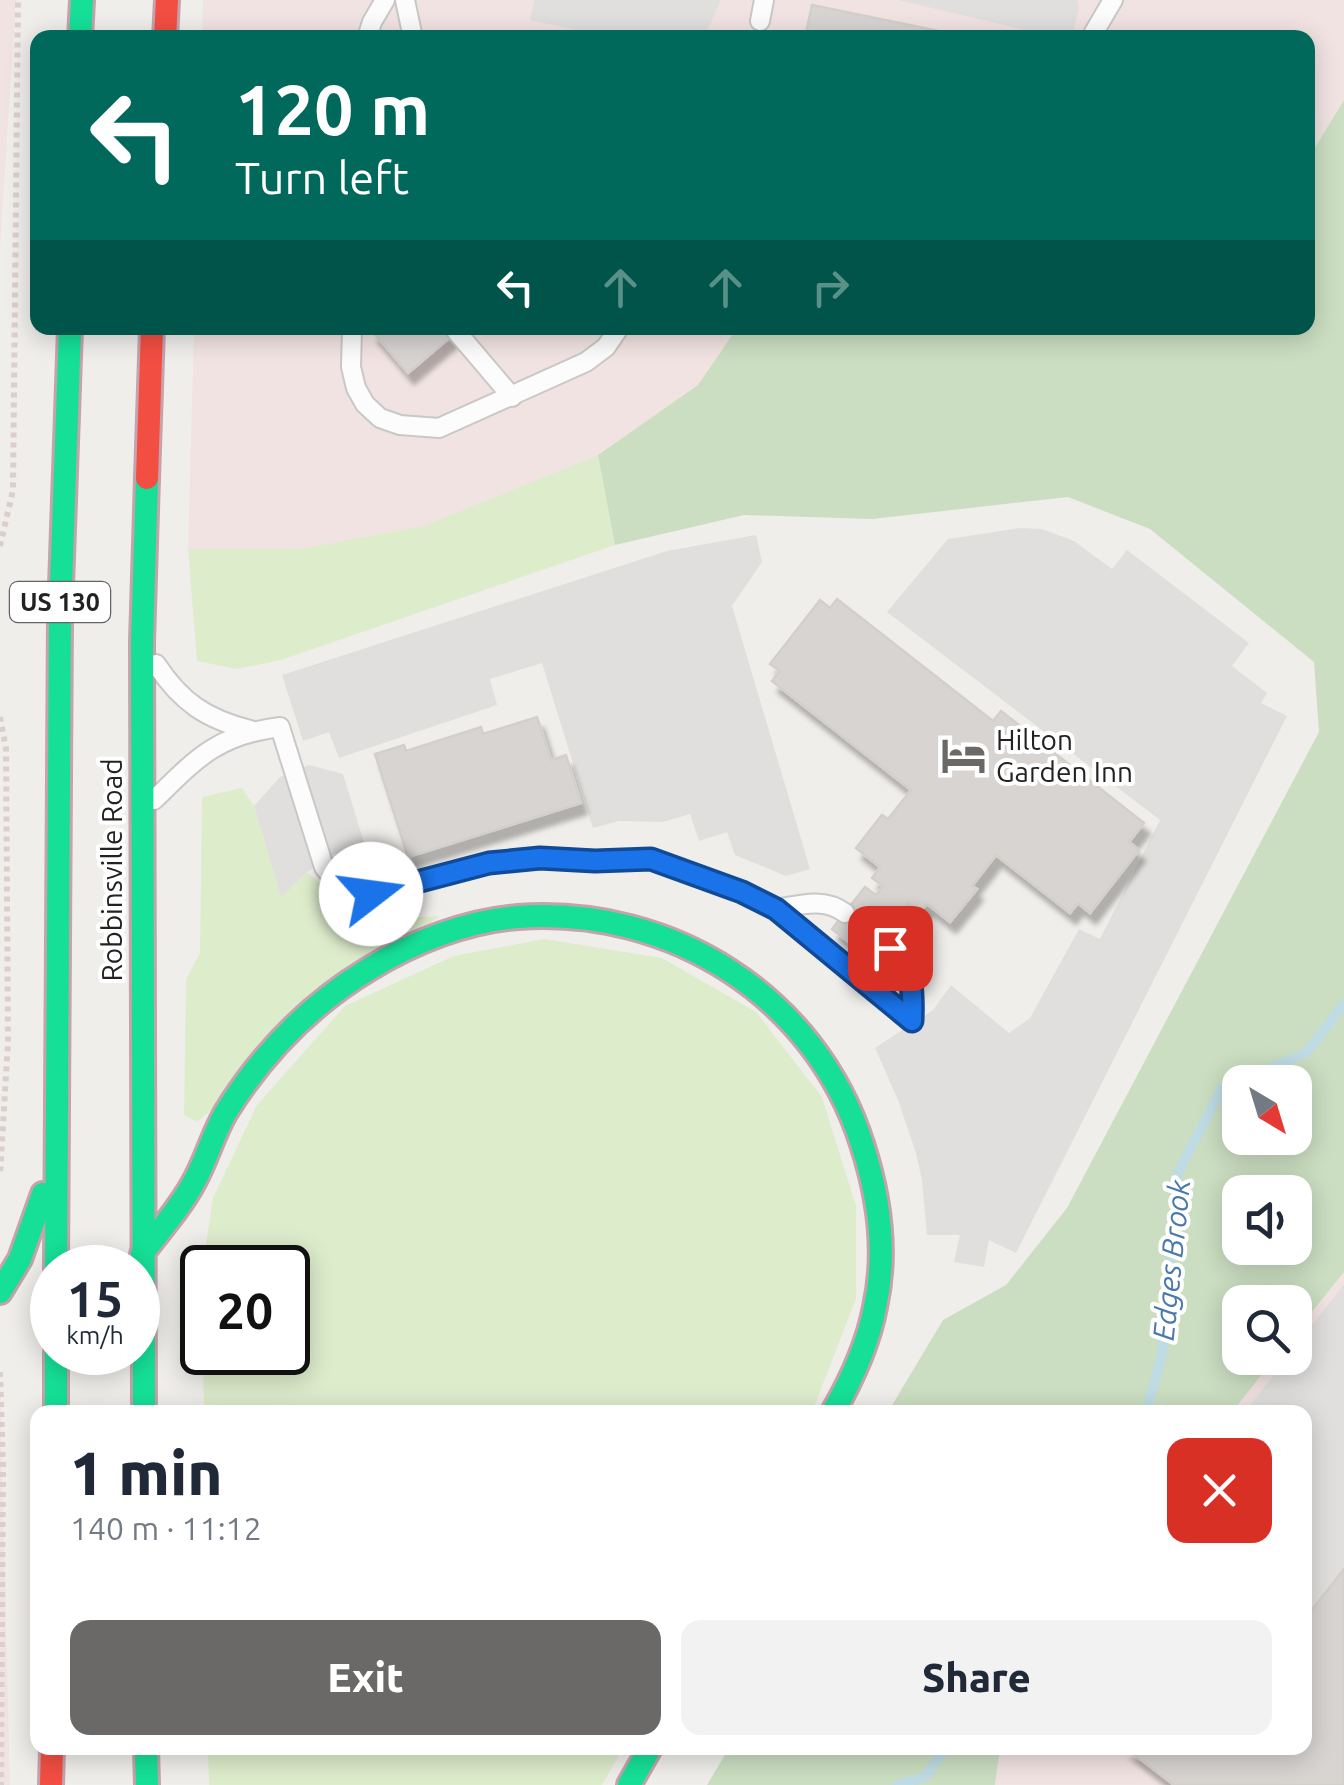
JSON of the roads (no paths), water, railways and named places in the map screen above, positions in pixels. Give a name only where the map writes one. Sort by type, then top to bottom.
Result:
[{"type":"highway","points":[[80,30],[82,0]]},
{"type":"highway","points":[[165,30],[167,0]]},
{"type":"highway","name":"Robbinsville Road","points":[[56,1245],[60,615],[70,335]]},
{"type":"highway","name":"Robbinsville Road","points":[[142,1245],[142,642],[152,335]]},
{"type":"highway","points":[[149,1245],[195,1181],[213,1135],[239,1090],[278,1040],[353,979],[412,947],[479,925],[564,916],[611,921],[664,936],[710,957],[749,983],[792,1020],[825,1062],[852,1108],[876,1193],[880,1242],[878,1292],[869,1330],[838,1405]]},
{"type":"highway","points":[[0,1292],[20,1259],[57,1154]]},
{"type":"highway","points":[[56,1375],[56,1405]]},
{"type":"highway","name":"Robbinsville Road","points":[[144,1375],[144,1405]]},
{"type":"highway","points":[[51,1785],[52,1755]]},
{"type":"highway","points":[[146,1755],[146,1785]]},
{"type":"highway","points":[[629,1785],[646,1755]]},
{"type":"lane","points":[[370,30],[385,0]]},
{"type":"lane","points":[[404,0],[411,30]]},
{"type":"lane","points":[[760,21],[764,0]]},
{"type":"lane","points":[[1095,30],[1114,0]]},
{"type":"lane","points":[[352,335],[350,368],[365,404],[380,418],[400,425],[439,428],[586,362],[606,347],[614,335]]},
{"type":"lane","points":[[459,335],[512,397]]},
{"type":"lane","points":[[142,642],[164,677],[190,704],[219,722],[250,730]]},
{"type":"lane","points":[[142,811],[218,743],[250,730],[280,727],[324,867],[334,882],[351,892],[371,894],[489,863],[540,858],[651,859],[742,892],[776,909],[912,1021],[913,988],[907,967],[890,948]]},
{"type":"lane","points":[[776,909],[821,903],[845,913]]},
{"type":"waterway","name":"Edges Brook","points":[[1148,1405],[1162,1354],[1178,1172],[1222,1088],[1306,1053],[1344,1004]]},
{"type":"waterway","name":"Edges Brook","points":[[897,1785],[925,1777],[941,1755]]},
{"type":"place","name":"Hilton Garden Inn","points":[[963,756]]}]
